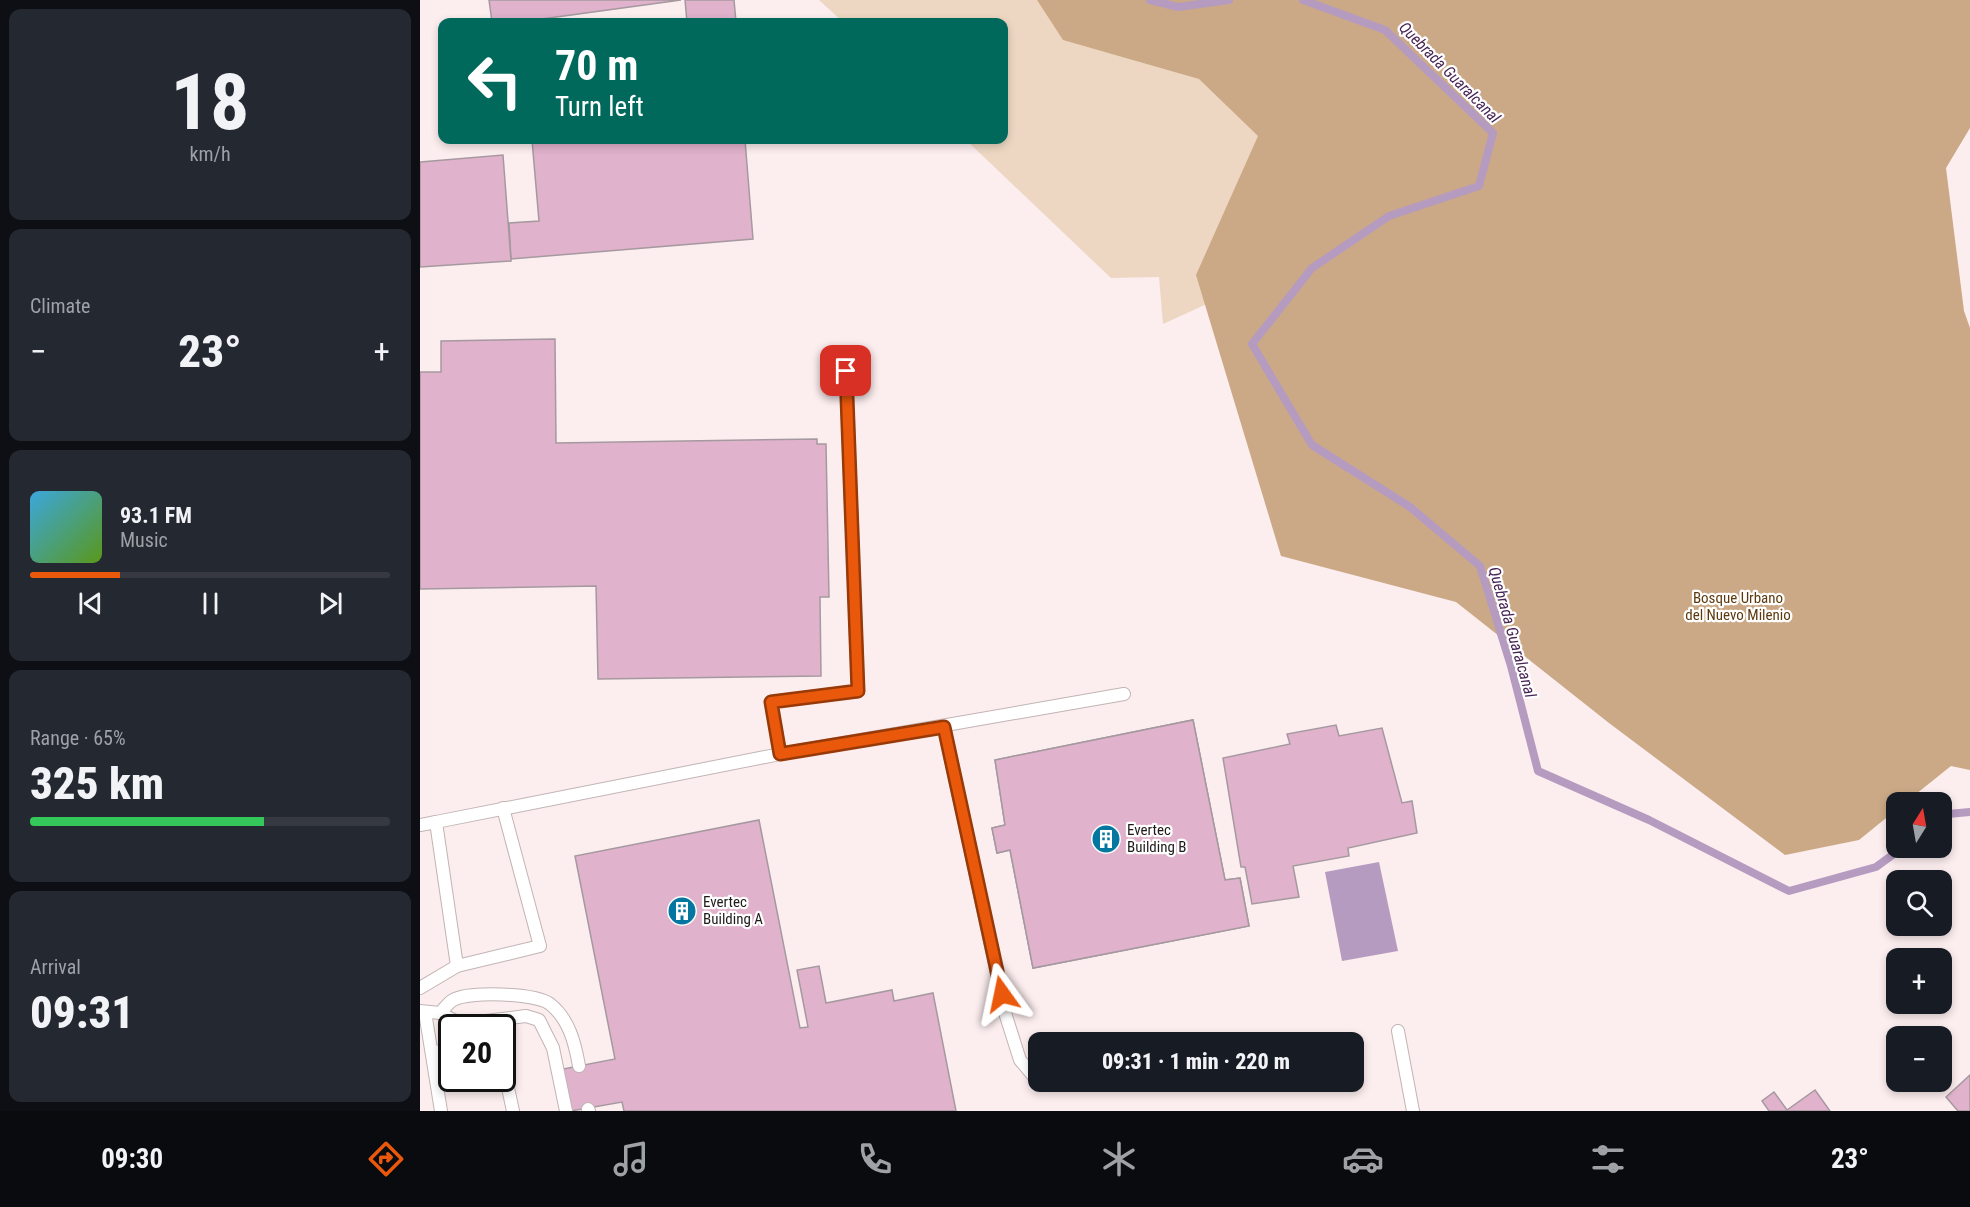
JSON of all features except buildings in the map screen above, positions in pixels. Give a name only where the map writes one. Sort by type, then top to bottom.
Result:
[{"type":"lane","points":[[780,754],[771,702],[858,691],[846,371]]},
{"type":"lane","points":[[420,825],[780,754],[1124,694]]},
{"type":"lane","points":[[944,727],[1006,1016],[1020,1060],[1028,1070]]},
{"type":"lane","points":[[420,988],[457,966],[540,946],[503,808]]},
{"type":"lane","points":[[436,822],[457,966]]},
{"type":"lane","points":[[440,1013],[454,999],[495,994],[522,996],[549,1003],[565,1022],[575,1039],[579,1066]]},
{"type":"lane","points":[[441,1111],[432,1052],[422,1011],[440,1013],[461,1024],[526,1016],[539,1020],[553,1048],[566,1111]]},
{"type":"lane","points":[[1398,1031],[1413,1111]]},
{"type":"lane","points":[[432,1052],[438,1051]]},
{"type":"lane","points":[[509,1092],[513,1111]]},
{"type":"shaded area","points":[[819,0],[1772,0],[1746,58],[1163,324],[1159,277],[1111,278],[970,144],[1008,144],[1008,18],[839,18]]},
{"type":"shaded area","points":[[1379,862],[1398,951],[1342,961],[1325,872]]},
{"type":"green space","name":"Bosque Urbano del Nuevo Milenio","points":[[1037,0],[1970,0],[1970,128],[1946,168],[1964,311],[1970,328],[1970,770],[1951,766],[1918,792],[1886,792],[1886,818],[1859,840],[1785,855],[1609,723],[1456,602],[1281,556],[1196,275],[1258,136],[1199,79],[1063,40]]},
{"type":"waterway","name":"Quebrada Guaralcanal","points":[[1150,0],[1178,7],[1229,0]]},
{"type":"waterway","name":"Quebrada Guaralcanal","points":[[1303,0],[1385,30],[1493,133],[1479,186],[1389,216],[1312,268],[1252,344],[1312,445],[1410,507],[1480,566],[1511,666],[1538,771],[1649,820],[1789,891],[1876,867],[1888,858]]},
{"type":"waterway","name":"Quebrada Guaralcanal","points":[[1952,814],[1970,812]]},
{"type":"place","name":"Evertec Building B","points":[[1106,839]]},
{"type":"place","name":"Evertec Building A","points":[[682,911]]},
{"type":"route","points":[[846,371],[850,534],[858,691],[771,702],[780,754],[944,727],[1002,994]]}]
